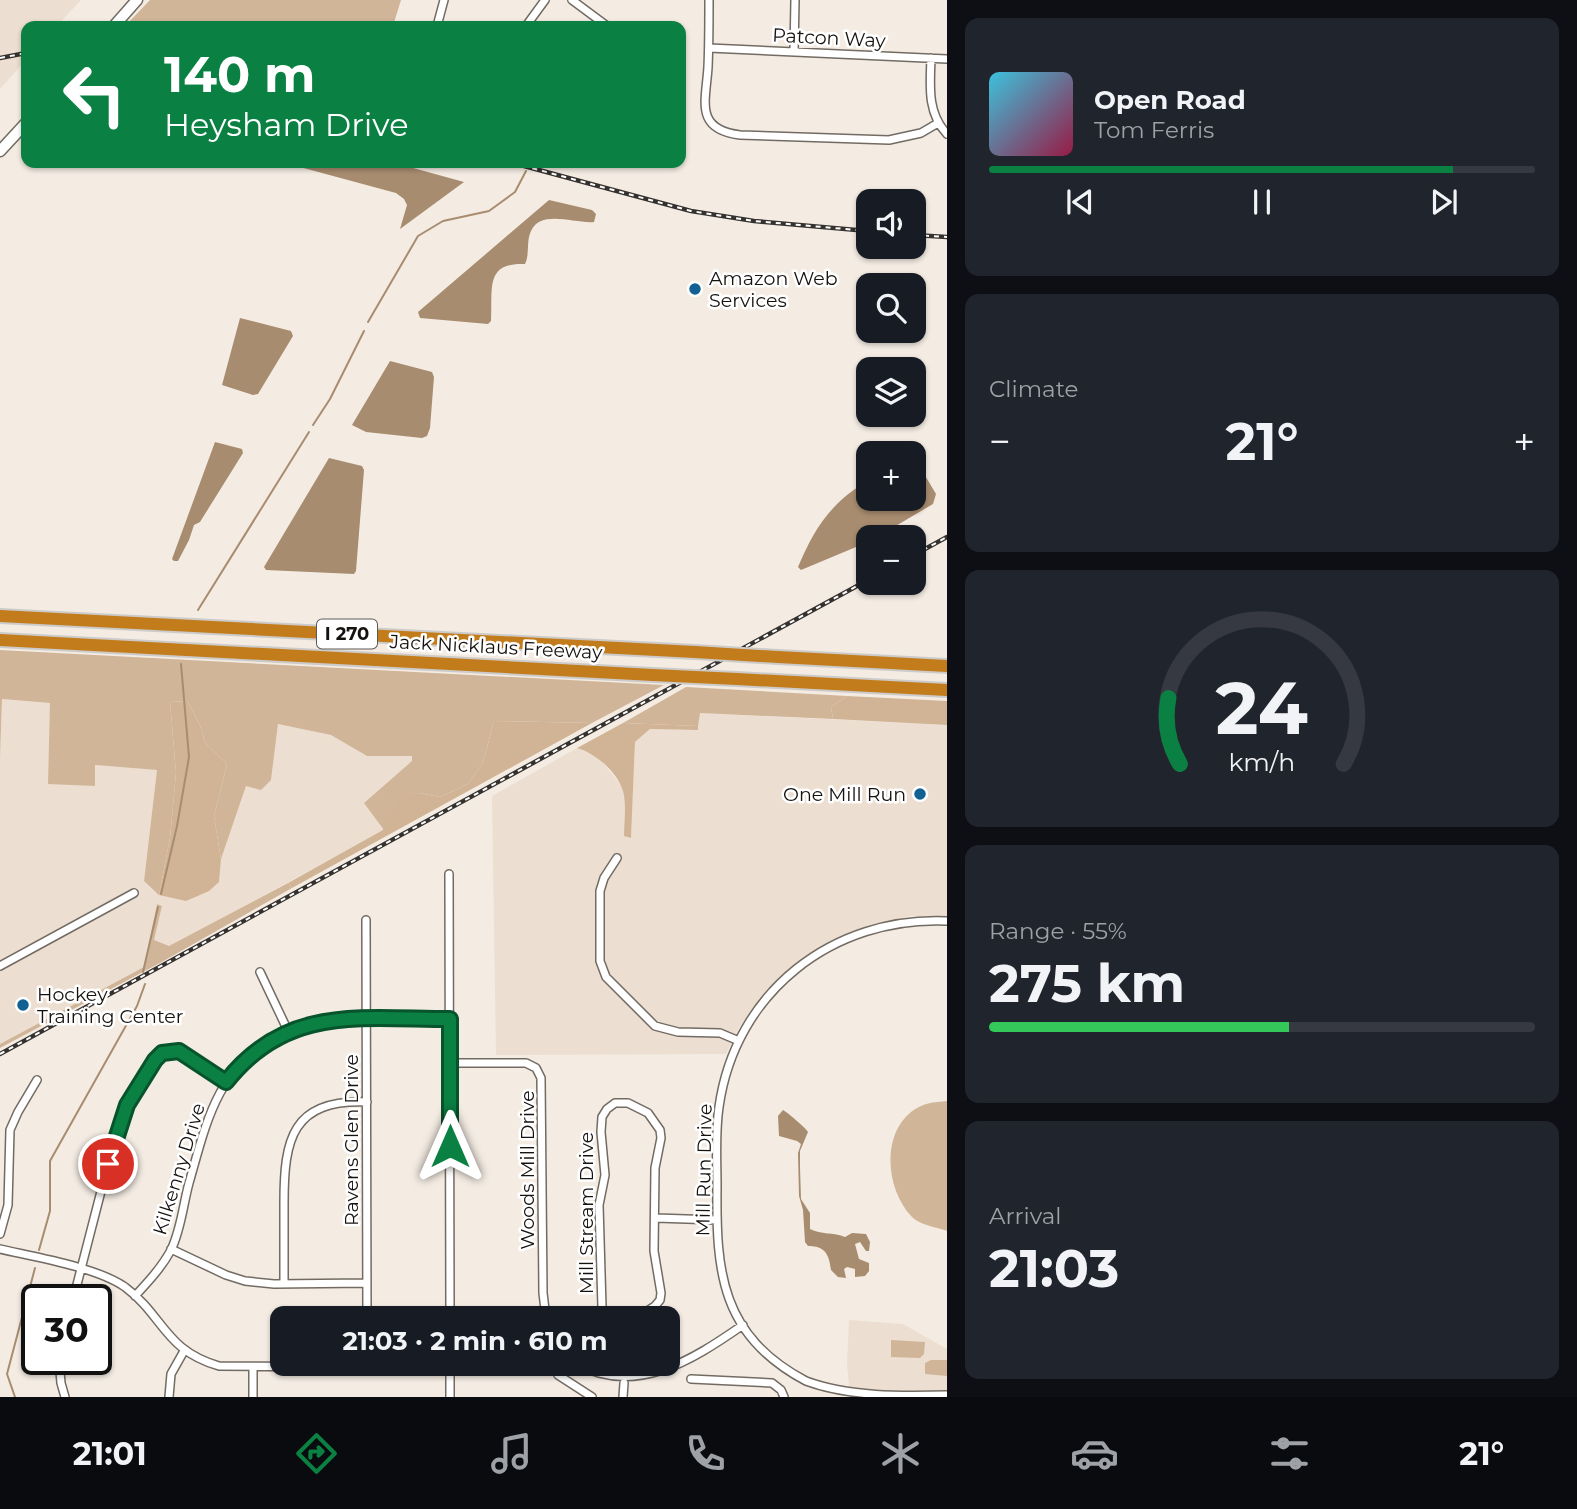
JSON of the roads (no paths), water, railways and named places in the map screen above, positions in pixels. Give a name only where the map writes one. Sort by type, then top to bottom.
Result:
[{"type":"highway","name":"Jack Nicklaus Freeway","points":[[0,616],[947,666]]},
{"type":"highway","name":"Jack Nicklaus Freeway","points":[[0,640],[947,690]]},
{"type":"main road","points":[[118,21],[137,0]]},
{"type":"main road","points":[[0,151],[21,128]]},
{"type":"street","points":[[438,21],[444,0]]},
{"type":"street","points":[[530,21],[545,0]]},
{"type":"street","points":[[572,0],[600,21]]},
{"type":"street","points":[[709,0],[709,48],[704,107],[711,122],[724,132],[740,135],[889,140],[921,133],[938,123]]},
{"type":"street","points":[[794,52],[796,0]]},
{"type":"street","name":"Patcon Way","points":[[709,48],[947,59]]},
{"type":"street","points":[[931,58],[930,100],[938,123],[947,134]]},
{"type":"street","points":[[617,858],[604,878],[600,891],[600,961],[606,977],[655,1026],[677,1032],[720,1033],[739,1041]]},
{"type":"street","points":[[449,874],[450,1306]]},
{"type":"street","points":[[0,966],[134,893]]},
{"type":"street","name":"Ravens Glen Drive","points":[[366,920],[367,1306]]},
{"type":"street","name":"Mill Run Drive","points":[[947,921],[894,923],[858,933],[820,952],[780,982],[756,1012],[739,1041],[726,1074],[719,1107],[717,1220],[721,1272],[728,1297],[743,1325],[761,1348],[790,1371],[813,1384],[843,1395],[947,1395]]},
{"type":"street","points":[[260,972],[288,1031]]},
{"type":"street","name":"Kilkenny Drive","points":[[135,1296],[171,1250],[206,1125],[226,1082],[246,1060],[288,1031],[319,1022],[450,1019]]},
{"type":"street","points":[[77,1284],[115,1137],[127,1105],[155,1060],[162,1053],[179,1051],[226,1082]]},
{"type":"street","name":"Woods Mill Drive","points":[[450,1063],[526,1063],[536,1068],[541,1078],[545,1306]]},
{"type":"street","points":[[0,1234],[8,1205],[10,1130],[37,1080]]},
{"type":"street","points":[[284,1283],[284,1168],[290,1138],[302,1121],[319,1109],[340,1102],[367,1102]]},
{"type":"street","name":"Mill Stream Drive","points":[[602,1306],[599,1205],[605,1175],[600,1132],[602,1117],[615,1103],[628,1102],[648,1113],[660,1130],[655,1168],[656,1218]]},
{"type":"street","points":[[652,1306],[660,1300],[661,1293],[654,1251],[656,1218],[717,1220]]},
{"type":"street","points":[[0,1249],[115,1281],[135,1296],[184,1351],[205,1362],[219,1366],[270,1368]]},
{"type":"street","points":[[171,1250],[245,1281],[367,1283]]},
{"type":"street","points":[[596,1376],[624,1383],[649,1382],[667,1375],[743,1325]]},
{"type":"street","points":[[169,1397],[171,1374],[184,1351]]},
{"type":"street","points":[[253,1368],[253,1397]]},
{"type":"street","points":[[61,1375],[65,1397]]},
{"type":"street","points":[[450,1376],[450,1397]]},
{"type":"street","points":[[560,1376],[592,1397]]},
{"type":"street","points":[[691,1379],[772,1383],[781,1390],[784,1397]]},
{"type":"street","points":[[623,1397],[624,1383]]},
{"type":"waterway","points":[[368,322],[418,236],[443,221],[489,211],[515,192],[526,171]]},
{"type":"waterway","points":[[313,425],[330,399],[364,331]]},
{"type":"waterway","points":[[198,610],[309,432]]},
{"type":"waterway","points":[[161,894],[189,757],[181,664]]},
{"type":"waterway","points":[[143,972],[158,907]]},
{"type":"waterway","points":[[39,1250],[50,1211],[50,1161],[137,1006],[145,984]]},
{"type":"waterway","points":[[15,1397],[7,1374],[35,1268]]},
{"type":"railway","points":[[0,58],[21,54]]},
{"type":"railway","points":[[532,168],[691,211],[754,221],[856,230]]},
{"type":"railway","points":[[926,236],[947,237]]},
{"type":"railway","points":[[926,548],[947,537]]},
{"type":"railway","points":[[0,1054],[856,587]]},
{"type":"place","name":"Amazon Web Services","points":[[695,289]]},
{"type":"place","name":"One Mill Run","points":[[920,794]]},
{"type":"place","name":"Hockey Training Center","points":[[23,1005]]}]
